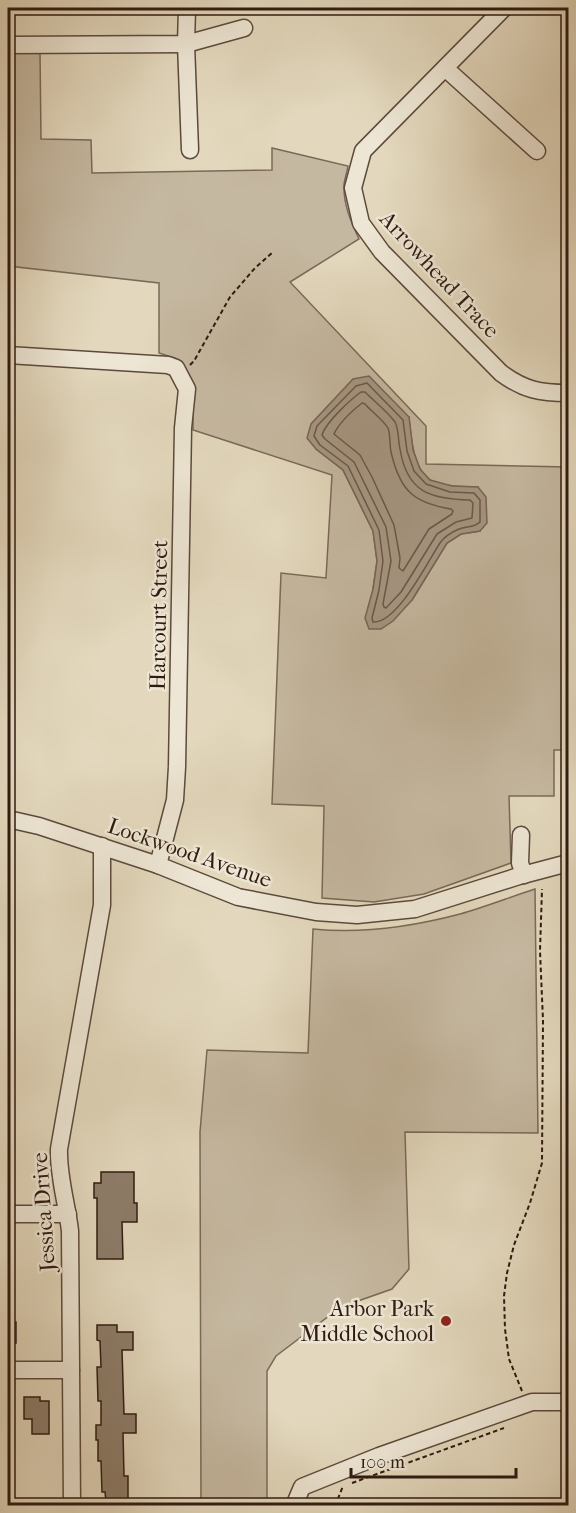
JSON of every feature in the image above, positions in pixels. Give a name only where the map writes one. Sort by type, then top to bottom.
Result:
[{"type":"street","points":[[187,8],[190,150]]},
{"type":"street","name":"Arrowhead Trace","points":[[504,8],[363,151],[353,188],[361,223],[382,252],[501,373],[530,389],[568,393]]},
{"type":"street","points":[[8,45],[186,44],[244,28]]},
{"type":"street","points":[[445,68],[537,152]]},
{"type":"street","points":[[8,355],[168,365],[178,372]]},
{"type":"street","name":"Harcourt Street","points":[[158,865],[174,800],[177,767],[183,428],[187,389],[178,372]]},
{"type":"street","name":"Lockwood Avenue","points":[[8,819],[39,826],[102,846],[158,865],[238,897],[316,912],[357,915],[415,909],[568,863]]},
{"type":"street","points":[[521,835],[520,863],[524,875]]},
{"type":"street","name":"Jessica Drive","points":[[72,1506],[70,1231],[58,1149],[102,905],[102,846]]},
{"type":"street","points":[[8,1214],[68,1214]]},
{"type":"street","points":[[8,1370],[71,1370]]},
{"type":"street","points":[[294,1506],[302,1487],[379,1456],[532,1402],[568,1402]]},
{"type":"path","points":[[178,372],[194,361],[230,297],[255,268],[272,253]]},
{"type":"path","points":[[518,1396],[522,1393],[509,1359],[504,1296],[514,1245],[542,1163],[543,1020],[540,951],[542,889]]},
{"type":"path","points":[[334,1506],[343,1486],[505,1427]]},
{"type":"shaded area","points":[[8,52],[40,52],[41,139],[91,140],[92,173],[272,170],[272,148],[348,166],[344,184],[346,206],[359,239],[290,282],[426,426],[426,464],[568,467],[568,750],[554,750],[554,796],[509,796],[511,863],[424,894],[374,902],[322,898],[324,806],[272,804],[281,573],[326,578],[332,475],[193,430],[193,384],[177,359],[159,353],[159,283],[8,266]],"holes":[[[409,417],[416,460],[424,475],[440,484],[478,487],[480,531],[461,534],[447,543],[412,600],[373,589],[377,561],[373,531],[343,470],[316,449]]]},
{"type":"shaded area","points":[[535,889],[538,1133],[405,1132],[409,1269],[392,1289],[341,1307],[276,1356],[267,1371],[267,1505],[201,1505],[200,1132],[207,1050],[308,1053],[313,929],[369,930],[423,923],[469,911]]},
{"type":"water","points":[[369,376],[409,417],[413,450],[420,469],[430,480],[452,486],[478,487],[486,497],[487,523],[480,531],[461,534],[447,543],[412,600],[393,621],[381,629],[369,629],[365,618],[373,589],[377,561],[373,531],[343,470],[316,449],[307,438],[311,424],[353,379]]},
{"type":"building","points":[[101,1172],[134,1172],[134,1203],[137,1203],[137,1222],[122,1222],[123,1259],[97,1259],[97,1198],[94,1198],[94,1183],[101,1183]]},
{"type":"building","points":[[8,1322],[16,1322],[16,1343],[8,1344]]},
{"type":"building","points":[[97,1325],[117,1325],[117,1332],[133,1332],[133,1350],[122,1350],[124,1414],[136,1414],[136,1433],[123,1433],[124,1476],[128,1476],[128,1501],[106,1501],[105,1492],[102,1492],[101,1461],[98,1461],[98,1440],[96,1440],[96,1425],[101,1425],[97,1367],[101,1367],[100,1341],[97,1340]]},
{"type":"building","points":[[24,1397],[40,1397],[40,1401],[49,1401],[49,1434],[32,1434],[32,1419],[24,1419]]},
{"type":"place","name":"Arbor Park Middle School","points":[[446,1321]]}]
